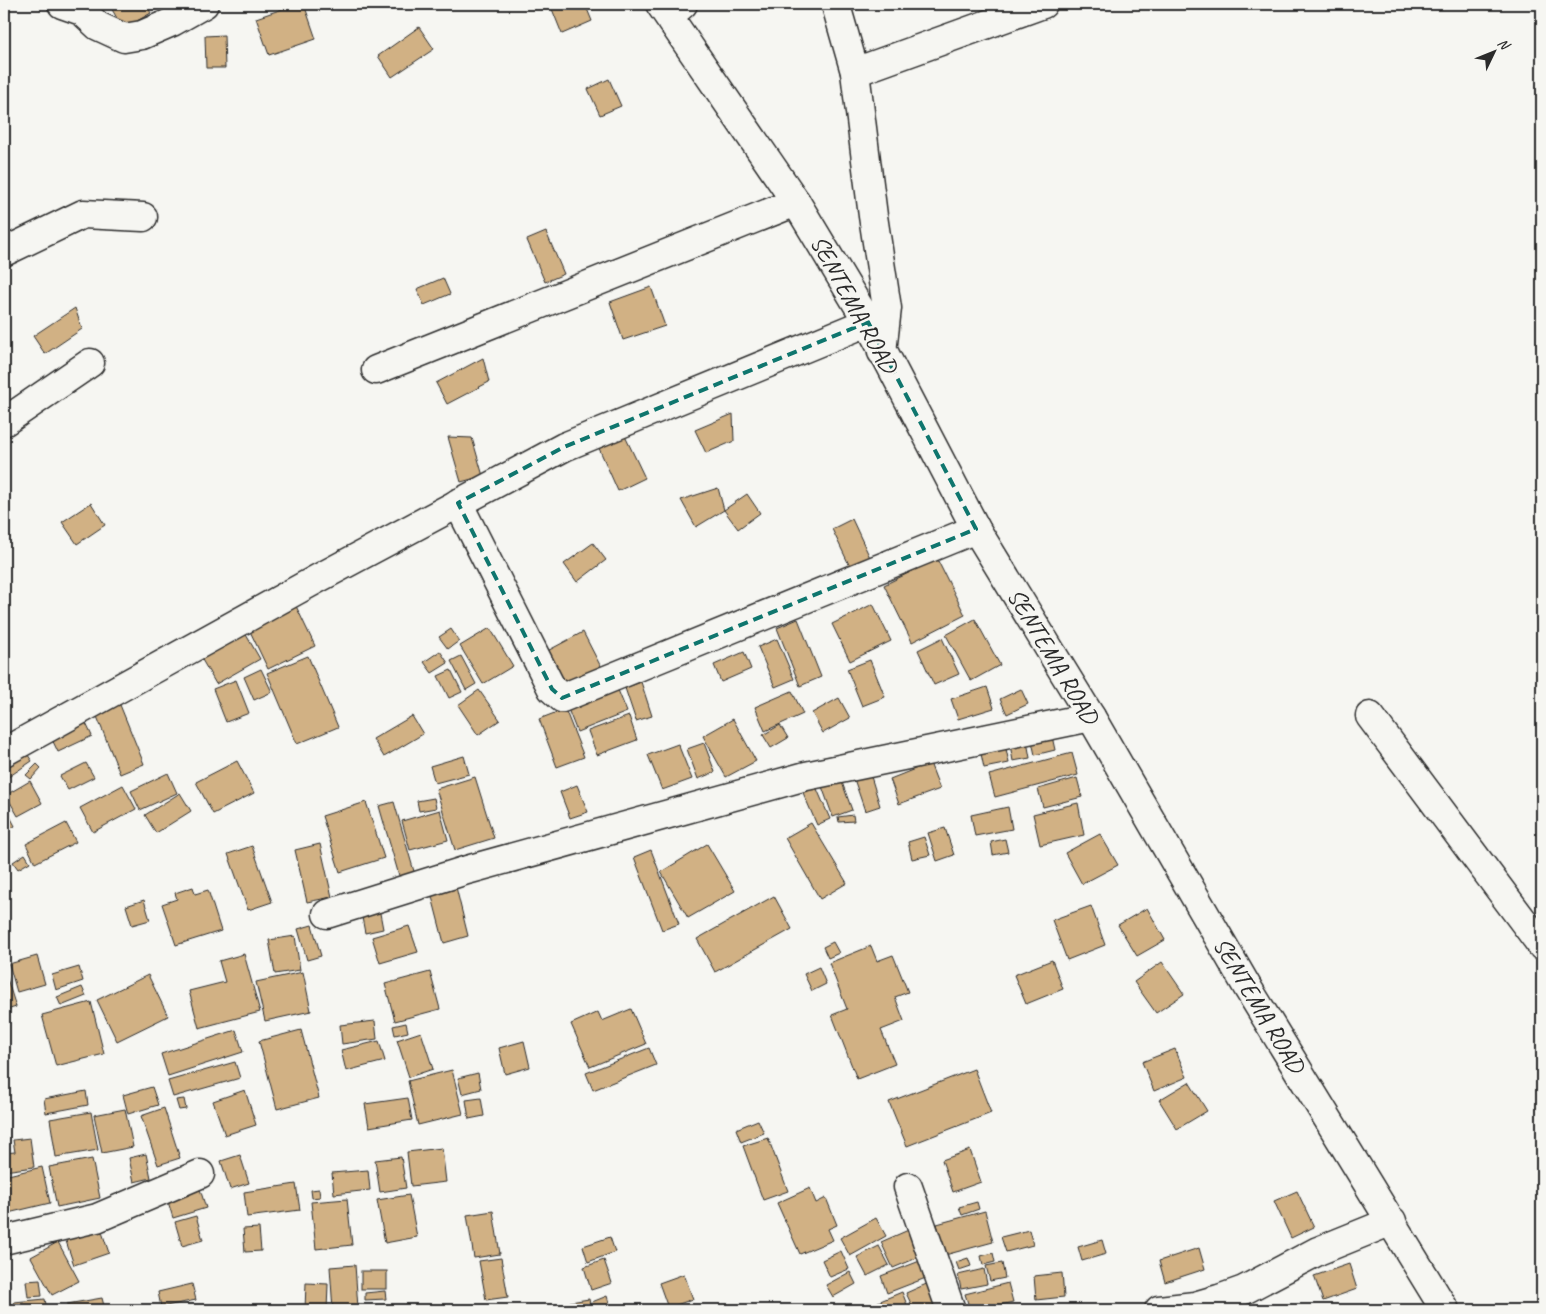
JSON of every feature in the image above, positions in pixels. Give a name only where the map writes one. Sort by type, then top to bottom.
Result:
[{"type":"street","points":[[62,4],[82,11],[98,26],[124,38],[142,35],[204,4]]},
{"type":"street","points":[[838,4],[836,9],[855,72],[873,216],[887,308],[882,352]]},
{"type":"street","points":[[855,72],[1043,4]]},
{"type":"street","name":"SENTEMA ROAD","points":[[671,8],[796,202],[868,322],[976,529],[1091,717],[1249,990],[1445,1310]]},
{"type":"street","points":[[376,370],[796,202]]},
{"type":"street","points":[[4,252],[83,214],[143,217]]},
{"type":"street","points":[[4,752],[458,503],[564,447],[868,322]]},
{"type":"street","points":[[4,422],[90,363]]},
{"type":"street","points":[[458,503],[552,689],[562,698],[976,529]]},
{"type":"street","points":[[1370,716],[1542,946]]},
{"type":"street","points":[[327,914],[467,870],[806,776],[1091,717]]},
{"type":"street","points":[[4,1240],[97,1218],[200,1174]]},
{"type":"street","points":[[908,1187],[952,1310]]},
{"type":"street","points":[[1160,1310],[1196,1306],[1236,1293],[1318,1251],[1392,1221]]},
{"type":"highlighted area","points":[[868,322],[976,529],[562,698],[552,689],[458,503],[564,447]]},
{"type":"building","points":[[109,4],[146,4],[151,13],[123,29]]},
{"type":"building","points":[[297,4],[304,4],[316,39],[269,55],[256,18]]},
{"type":"building","points":[[550,4],[585,4],[592,21],[562,34]]},
{"type":"building","points":[[419,27],[434,49],[392,77],[378,56]]},
{"type":"building","points":[[224,35],[225,68],[206,68],[205,36]]},
{"type":"building","points":[[609,79],[621,106],[600,115],[588,89]]},
{"type":"building","points":[[546,232],[564,274],[545,282],[527,240]]},
{"type":"building","points":[[443,278],[450,294],[424,305],[417,289]]},
{"type":"building","points":[[651,287],[665,326],[623,340],[610,302]]},
{"type":"building","points":[[75,308],[82,329],[45,354],[33,336]]},
{"type":"building","points":[[483,358],[489,382],[447,404],[436,383]]},
{"type":"building","points":[[733,414],[734,441],[706,453],[695,430]]},
{"type":"building","points":[[624,434],[645,478],[618,491],[598,446]]},
{"type":"building","points":[[448,437],[472,438],[483,476],[461,482]]},
{"type":"building","points":[[718,488],[724,510],[696,527],[681,500]]},
{"type":"building","points":[[747,494],[760,513],[738,529],[724,510]]},
{"type":"building","points":[[91,503],[105,525],[77,544],[62,522]]},
{"type":"building","points":[[852,519],[873,564],[853,573],[832,529]]},
{"type":"building","points":[[593,543],[606,560],[577,582],[564,564]]},
{"type":"building","points":[[937,559],[965,615],[912,642],[884,585]]},
{"type":"building","points":[[295,604],[315,646],[268,669],[248,627]]},
{"type":"building","points":[[873,604],[891,641],[850,661],[832,624]]},
{"type":"building","points":[[798,619],[821,677],[800,686],[777,628]]},
{"type":"building","points":[[975,619],[1000,665],[971,681],[946,635]]},
{"type":"building","points":[[241,626],[260,659],[216,684],[197,651]]},
{"type":"building","points":[[490,628],[513,666],[483,684],[460,646]]},
{"type":"building","points":[[451,629],[459,641],[448,649],[439,637]]},
{"type":"building","points":[[583,632],[601,667],[556,690],[538,656]]},
{"type":"building","points":[[942,638],[959,674],[934,685],[918,650]]},
{"type":"building","points":[[777,639],[794,679],[775,687],[758,647]]},
{"type":"building","points":[[440,651],[448,663],[432,673],[424,662]]},
{"type":"building","points":[[744,652],[751,669],[721,682],[714,665]]},
{"type":"building","points":[[308,656],[338,727],[297,744],[267,673]]},
{"type":"building","points":[[461,656],[476,684],[466,690],[451,661]]},
{"type":"building","points":[[870,660],[885,697],[862,706],[847,669]]},
{"type":"building","points":[[261,669],[272,692],[254,700],[244,677]]},
{"type":"building","points":[[451,670],[462,692],[449,698],[438,676]]},
{"type":"building","points":[[236,680],[249,713],[226,722],[213,689]]},
{"type":"building","points":[[641,682],[652,716],[636,721],[625,688]]},
{"type":"building","points":[[987,687],[994,708],[958,719],[951,699]]},
{"type":"building","points":[[1021,689],[1028,704],[1007,714],[1000,699]]},
{"type":"building","points":[[479,690],[500,720],[478,735],[458,705]]},
{"type":"building","points":[[618,690],[627,712],[577,732],[568,709]]},
{"type":"building","points":[[792,691],[803,714],[765,731],[755,707]]},
{"type":"building","points":[[839,698],[850,718],[823,733],[812,713]]},
{"type":"building","points":[[118,700],[144,764],[120,774],[94,709]]},
{"type":"building","points":[[565,709],[584,757],[557,767],[539,719]]},
{"type":"building","points":[[412,716],[423,734],[384,757],[373,739]]},
{"type":"building","points":[[629,716],[637,740],[597,755],[588,731]]},
{"type":"building","points":[[83,717],[92,736],[58,752],[49,733]]},
{"type":"building","points":[[733,719],[756,761],[726,777],[703,736]]},
{"type":"building","points":[[780,725],[788,738],[771,748],[763,735]]},
{"type":"building","points":[[1051,732],[1055,750],[1035,755],[1031,737]]},
{"type":"building","points":[[1026,736],[1030,758],[1013,761],[1009,739]]},
{"type":"building","points":[[704,743],[715,772],[698,779],[687,749]]},
{"type":"building","points":[[678,744],[692,779],[662,790],[648,755]]},
{"type":"building","points":[[1005,744],[1009,763],[984,768],[980,749]]},
{"type":"building","points":[[21,745],[32,761],[4,780],[4,757]]},
{"type":"building","points":[[1072,753],[1078,775],[995,797],[989,775]]},
{"type":"building","points":[[464,756],[469,774],[435,783],[430,766]]},
{"type":"building","points":[[237,761],[254,793],[213,814],[196,782]]},
{"type":"building","points":[[86,763],[94,777],[68,790],[60,776]]},
{"type":"building","points":[[930,763],[940,789],[899,804],[890,779]]},
{"type":"building","points":[[37,764],[41,768],[31,779],[26,775]]},
{"type":"building","points":[[869,770],[880,806],[865,811],[853,776]]},
{"type":"building","points":[[168,773],[177,793],[140,810],[131,791]]},
{"type":"building","points":[[839,774],[852,810],[833,817],[820,781]]},
{"type":"building","points":[[475,777],[494,838],[455,850],[436,789]]},
{"type":"building","points":[[1077,778],[1082,797],[1043,807],[1038,789]]},
{"type":"building","points":[[30,781],[42,803],[18,816],[6,795]]},
{"type":"building","points":[[814,782],[830,819],[817,825],[801,788]]},
{"type":"building","points":[[123,785],[136,809],[93,832],[80,808]]},
{"type":"building","points":[[577,785],[588,812],[570,818],[560,792]]},
{"type":"building","points":[[180,793],[191,811],[156,833],[145,815]]},
{"type":"building","points":[[434,798],[436,808],[419,811],[417,801]]},
{"type":"building","points":[[366,802],[384,858],[340,872],[322,816]]},
{"type":"building","points":[[394,802],[415,875],[400,879],[379,806]]},
{"type":"building","points":[[1078,803],[1084,835],[1040,845],[1033,814]]},
{"type":"building","points":[[4,805],[15,826],[4,832]]},
{"type":"building","points":[[1008,807],[1012,829],[975,836],[971,815]]},
{"type":"building","points":[[440,810],[448,840],[410,850],[402,821]]},
{"type":"building","points":[[853,815],[854,821],[839,822],[838,817]]},
{"type":"building","points":[[66,823],[76,842],[35,863],[26,844]]},
{"type":"building","points":[[811,823],[847,883],[820,899],[785,838]]},
{"type":"building","points":[[945,828],[954,855],[937,861],[928,833]]},
{"type":"building","points":[[1100,834],[1118,865],[1082,884],[1065,853]]},
{"type":"building","points":[[924,837],[930,855],[912,859],[908,842]]},
{"type":"building","points":[[1005,839],[1008,852],[993,855],[991,842]]},
{"type":"building","points":[[320,844],[332,897],[307,902],[295,850]]},
{"type":"building","points":[[707,844],[735,891],[688,918],[661,872]]},
{"type":"building","points":[[252,846],[272,902],[248,910],[228,854]]},
{"type":"building","points":[[651,850],[679,924],[662,930],[634,857]]},
{"type":"building","points":[[25,854],[30,862],[18,869],[13,862]]},
{"type":"building","points":[[454,879],[468,936],[444,943],[429,885]]},
{"type":"building","points":[[193,887],[195,894],[208,890],[221,931],[176,945],[162,904],[177,899],[175,893]]},
{"type":"building","points":[[774,896],[792,929],[715,972],[697,939]]},
{"type":"building","points":[[144,900],[150,920],[132,925],[126,906]]},
{"type":"building","points":[[1091,906],[1105,945],[1067,960],[1052,920]]},
{"type":"building","points":[[379,908],[383,929],[365,933],[361,912]]},
{"type":"building","points":[[1147,908],[1165,940],[1137,956],[1118,925]]},
{"type":"building","points":[[312,925],[321,956],[307,960],[298,929]]},
{"type":"building","points":[[409,926],[418,952],[380,963],[372,937]]},
{"type":"building","points":[[295,936],[300,970],[275,974],[269,940]]},
{"type":"building","points":[[833,942],[839,953],[828,958],[823,947]]},
{"type":"building","points":[[871,946],[877,961],[893,955],[908,992],[895,997],[904,1021],[881,1030],[895,1064],[857,1079],[832,1015],[847,1009],[829,963]]},
{"type":"building","points":[[244,954],[260,1012],[199,1028],[189,991],[225,982],[219,961]]},
{"type":"building","points":[[37,956],[45,984],[17,992],[9,964]]},
{"type":"building","points":[[1052,960],[1063,989],[1026,1004],[1014,975]]},
{"type":"building","points":[[1162,962],[1184,994],[1156,1013],[1134,982]]},
{"type":"building","points":[[79,967],[83,981],[56,990],[52,975]]},
{"type":"building","points":[[819,967],[826,984],[812,991],[804,974]]},
{"type":"building","points":[[4,969],[16,1007],[4,1011]]},
{"type":"building","points":[[303,972],[311,1011],[265,1021],[256,982]]},
{"type":"building","points":[[430,972],[440,1009],[395,1021],[385,984]]},
{"type":"building","points":[[148,975],[168,1016],[117,1041],[97,1000]]},
{"type":"building","points":[[82,987],[86,996],[61,1006],[57,997]]},
{"type":"building","points":[[91,1002],[104,1054],[56,1066],[42,1015]]},
{"type":"building","points":[[631,1009],[646,1044],[590,1067],[571,1024],[598,1012],[602,1021]]},
{"type":"building","points":[[375,1021],[377,1039],[342,1044],[340,1025]]},
{"type":"building","points":[[406,1023],[408,1032],[395,1035],[393,1026]]},
{"type":"building","points":[[236,1030],[243,1052],[168,1076],[161,1054]]},
{"type":"building","points":[[301,1030],[319,1098],[277,1109],[259,1041]]},
{"type":"building","points":[[421,1032],[433,1069],[409,1077],[397,1040]]},
{"type":"building","points":[[4,1034],[10,1055],[4,1057]]},
{"type":"building","points":[[379,1041],[385,1061],[346,1071],[341,1050]]},
{"type":"building","points":[[524,1041],[530,1067],[505,1074],[499,1048]]},
{"type":"building","points":[[649,1048],[656,1065],[593,1090],[586,1073]]},
{"type":"building","points":[[1175,1049],[1187,1077],[1154,1091],[1142,1062]]},
{"type":"building","points":[[235,1062],[240,1078],[173,1097],[168,1081]]},
{"type":"building","points":[[974,1069],[991,1113],[907,1146],[889,1102]]},
{"type":"building","points":[[452,1070],[463,1114],[418,1125],[408,1081]]},
{"type":"building","points":[[478,1073],[481,1089],[462,1094],[458,1078]]},
{"type":"building","points":[[1189,1082],[1207,1111],[1177,1129],[1159,1100]]},
{"type":"building","points":[[152,1087],[158,1105],[128,1114],[123,1095]]},
{"type":"building","points":[[245,1090],[256,1125],[225,1135],[213,1101]]},
{"type":"building","points":[[86,1091],[88,1105],[46,1113],[44,1099]]},
{"type":"building","points":[[408,1098],[412,1120],[369,1127],[365,1104]]},
{"type":"building","points":[[481,1098],[484,1116],[469,1119],[466,1100]]},
{"type":"building","points":[[184,1099],[186,1109],[179,1110],[176,1100]]},
{"type":"building","points":[[164,1108],[180,1158],[158,1165],[141,1116]]},
{"type":"building","points":[[125,1109],[133,1147],[102,1153],[94,1115]]},
{"type":"building","points":[[91,1112],[98,1150],[56,1157],[50,1119]]},
{"type":"building","points":[[758,1120],[764,1133],[741,1142],[736,1129]]},
{"type":"building","points":[[30,1138],[34,1167],[4,1171],[4,1153],[15,1152],[13,1140]]},
{"type":"building","points":[[768,1138],[788,1191],[763,1200],[743,1146]]},
{"type":"building","points":[[442,1148],[446,1182],[411,1186],[407,1152]]},
{"type":"building","points":[[970,1150],[981,1182],[953,1192],[942,1160]]},
{"type":"building","points":[[146,1154],[151,1178],[134,1182],[129,1158]]},
{"type":"building","points":[[240,1155],[249,1183],[230,1189],[221,1161]]},
{"type":"building","points":[[401,1157],[406,1188],[380,1192],[375,1160]]},
{"type":"building","points":[[92,1159],[100,1198],[57,1207],[49,1167]]},
{"type":"building","points":[[42,1167],[50,1203],[8,1213],[4,1195],[4,1176]]},
{"type":"building","points":[[368,1170],[370,1190],[334,1194],[332,1173]]},
{"type":"building","points":[[296,1184],[300,1210],[247,1217],[244,1192]]},
{"type":"building","points":[[199,1186],[206,1208],[173,1218],[166,1195]]},
{"type":"building","points":[[810,1188],[816,1203],[826,1198],[837,1225],[828,1229],[833,1240],[800,1254],[777,1203]]},
{"type":"building","points":[[319,1189],[320,1197],[312,1198],[311,1190]]},
{"type":"building","points":[[1297,1191],[1314,1227],[1291,1238],[1274,1201]]},
{"type":"building","points":[[409,1195],[417,1237],[385,1243],[377,1200]]},
{"type":"building","points":[[347,1199],[352,1245],[316,1249],[311,1202]]},
{"type":"building","points":[[977,1202],[979,1209],[962,1215],[959,1207]]},
{"type":"building","points":[[493,1211],[500,1254],[474,1258],[467,1215]]},
{"type":"building","points":[[985,1211],[993,1242],[945,1255],[937,1224]]},
{"type":"building","points":[[196,1216],[203,1240],[182,1246],[175,1222]]},
{"type":"building","points":[[876,1218],[886,1236],[850,1256],[840,1238]]},
{"type":"building","points":[[77,1227],[80,1236],[101,1229],[109,1253],[74,1265],[63,1232]]},
{"type":"building","points":[[259,1228],[261,1251],[245,1252],[243,1229]]},
{"type":"building","points":[[913,1228],[924,1255],[893,1268],[881,1242]]},
{"type":"building","points":[[1029,1230],[1033,1245],[1006,1252],[1001,1237]]},
{"type":"building","points":[[610,1237],[615,1252],[588,1262],[583,1246]]},
{"type":"building","points":[[1102,1240],[1106,1254],[1082,1261],[1078,1247]]},
{"type":"building","points":[[58,1242],[79,1281],[52,1295],[31,1257]]},
{"type":"building","points":[[879,1246],[889,1265],[867,1276],[857,1257]]},
{"type":"building","points":[[1199,1248],[1205,1269],[1165,1282],[1159,1261]]},
{"type":"building","points":[[841,1251],[849,1269],[830,1277],[822,1260]]},
{"type":"building","points":[[993,1253],[995,1262],[983,1265],[981,1256]]},
{"type":"building","points":[[501,1258],[508,1297],[486,1300],[479,1261]]},
{"type":"building","points":[[968,1258],[971,1266],[959,1270],[956,1262]]},
{"type":"building","points":[[925,1259],[931,1276],[887,1293],[881,1276]]},
{"type":"building","points":[[604,1260],[612,1283],[591,1290],[584,1267]]},
{"type":"building","points":[[1002,1263],[1005,1278],[990,1281],[986,1266]]},
{"type":"building","points":[[1349,1264],[1357,1289],[1323,1301],[1314,1276]]},
{"type":"building","points":[[355,1265],[358,1308],[333,1310],[330,1267]]},
{"type":"building","points":[[984,1269],[987,1284],[961,1289],[958,1275]]},
{"type":"building","points":[[361,1271],[387,1271],[387,1289],[361,1289]]},
{"type":"building","points":[[850,1272],[856,1284],[833,1297],[826,1285]]},
{"type":"building","points":[[1062,1273],[1064,1297],[1036,1300],[1034,1276]]},
{"type":"building","points":[[684,1274],[693,1299],[668,1308],[659,1283]]},
{"type":"building","points":[[40,1280],[42,1296],[28,1297],[26,1281]]},
{"type":"building","points":[[931,1282],[944,1310],[914,1310],[906,1293]]},
{"type":"building","points":[[306,1283],[328,1284],[327,1310],[305,1310]]},
{"type":"building","points":[[1008,1283],[1013,1302],[979,1310],[970,1310],[965,1294]]},
{"type":"building","points":[[192,1284],[196,1300],[161,1307],[158,1292]]},
{"type":"building","points":[[385,1291],[386,1299],[365,1300],[365,1293]]},
{"type":"building","points":[[902,1292],[909,1310],[882,1310],[878,1302]]},
{"type":"building","points":[[607,1296],[611,1310],[595,1310],[592,1302]]},
{"type":"building","points":[[102,1298],[105,1310],[68,1310],[67,1304]]},
{"type":"building","points":[[45,1299],[47,1310],[15,1310],[14,1302]]},
{"type":"building","points":[[589,1299],[591,1310],[571,1310],[570,1302]]}]
